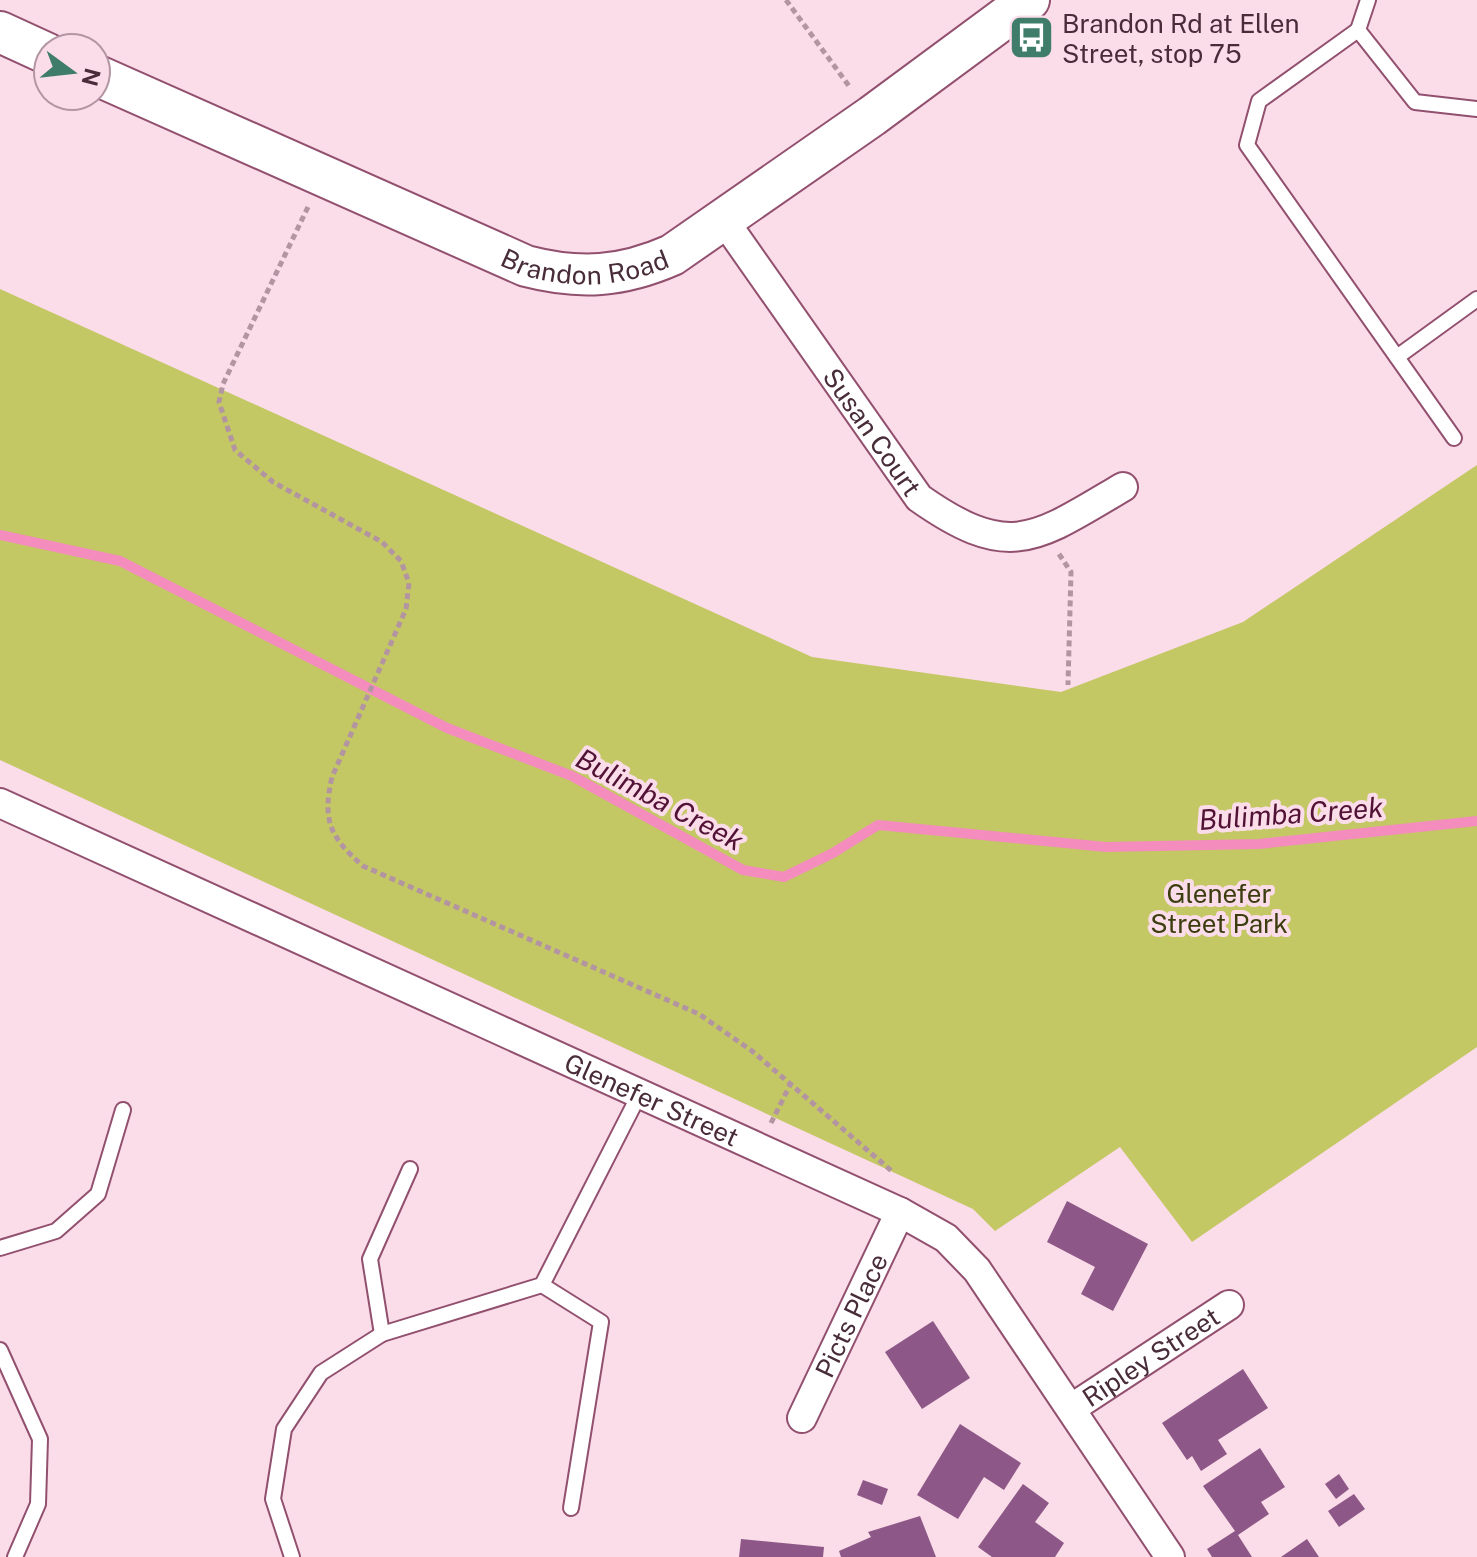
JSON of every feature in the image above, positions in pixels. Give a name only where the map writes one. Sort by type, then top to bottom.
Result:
[{"type":"street","name":"Brandon Road","points":[[112,82],[526,266],[573,276],[610,275],[644,267],[672,255],[872,116],[1029,0]]},
{"type":"street","points":[[0,32],[32,47]]},
{"type":"street","name":"Susan Court","points":[[723,219],[919,498],[955,524],[997,537],[1045,533],[1123,487]]},
{"type":"street","name":"Glenefer Street","points":[[0,803],[900,1212],[946,1238],[977,1270],[1170,1557]]},
{"type":"street","name":"Picts Place","points":[[802,1418],[900,1212]]},
{"type":"street","name":"Ripley Street","points":[[1072,1408],[1229,1305]]},
{"type":"lane","points":[[1368,0],[1358,30],[1259,101],[1247,145],[1454,438]]},
{"type":"lane","points":[[1358,30],[1415,102],[1477,109]]},
{"type":"lane","points":[[1397,357],[1477,299]]},
{"type":"lane","points":[[292,1557],[273,1499],[284,1429],[321,1373],[382,1334],[542,1285],[639,1095]]},
{"type":"lane","points":[[0,1248],[56,1231],[98,1194],[123,1110]]},
{"type":"lane","points":[[382,1334],[370,1259],[410,1169]]},
{"type":"lane","points":[[542,1285],[601,1322],[571,1508]]},
{"type":"lane","points":[[0,1350],[40,1439],[38,1504],[15,1557]]},
{"type":"path","points":[[786,0],[872,116]]},
{"type":"path","points":[[322,177],[223,384],[219,402],[235,450],[273,482],[382,542],[401,561],[409,583],[406,609],[332,777],[326,801],[329,824],[338,844],[363,866],[699,1014],[752,1051],[897,1175]]},
{"type":"path","points":[[1045,533],[1071,572],[1068,685]]},
{"type":"green space","name":"Glenefer Street Park","points":[[0,289],[812,657],[1061,692],[1243,622],[1477,465],[1477,1047],[1192,1242],[1120,1147],[995,1231],[973,1209],[0,760]]},
{"type":"building","points":[[1067,1201],[1148,1244],[1113,1311],[1081,1294],[1095,1267],[1047,1242]]},
{"type":"building","points":[[933,1321],[970,1378],[922,1409],[885,1352]]},
{"type":"building","points":[[1243,1369],[1268,1408],[1218,1440],[1227,1454],[1201,1471],[1192,1456],[1187,1460],[1162,1423]]},
{"type":"building","points":[[960,1424],[1021,1463],[1004,1490],[984,1477],[958,1519],[917,1495]]},
{"type":"building","points":[[1260,1448],[1285,1487],[1261,1502],[1269,1514],[1238,1535],[1252,1557],[1212,1557],[1207,1549],[1235,1531],[1203,1486]]},
{"type":"building","points":[[1339,1474],[1349,1489],[1336,1499],[1325,1484]]},
{"type":"building","points":[[863,1480],[888,1489],[882,1505],[857,1495]]},
{"type":"building","points":[[1023,1484],[1049,1503],[1035,1522],[1064,1543],[1055,1557],[992,1557],[978,1547]]},
{"type":"building","points":[[1354,1494],[1365,1509],[1339,1527],[1328,1511]]},
{"type":"building","points":[[920,1516],[936,1557],[841,1557],[839,1551],[871,1537],[868,1532]]},
{"type":"building","points":[[741,1539],[824,1547],[823,1557],[739,1557]]},
{"type":"building","points":[[1307,1539],[1319,1557],[1281,1557]]},
{"type":"waterway","name":"Bulimba Creek","points":[[0,535],[120,561],[447,728],[572,776],[743,870],[784,877],[833,853],[878,825],[1106,847],[1259,844],[1477,821]]},
{"type":"place","name":"Brandon Rd at Ellen Street, stop 75","points":[[1031,38]]}]
